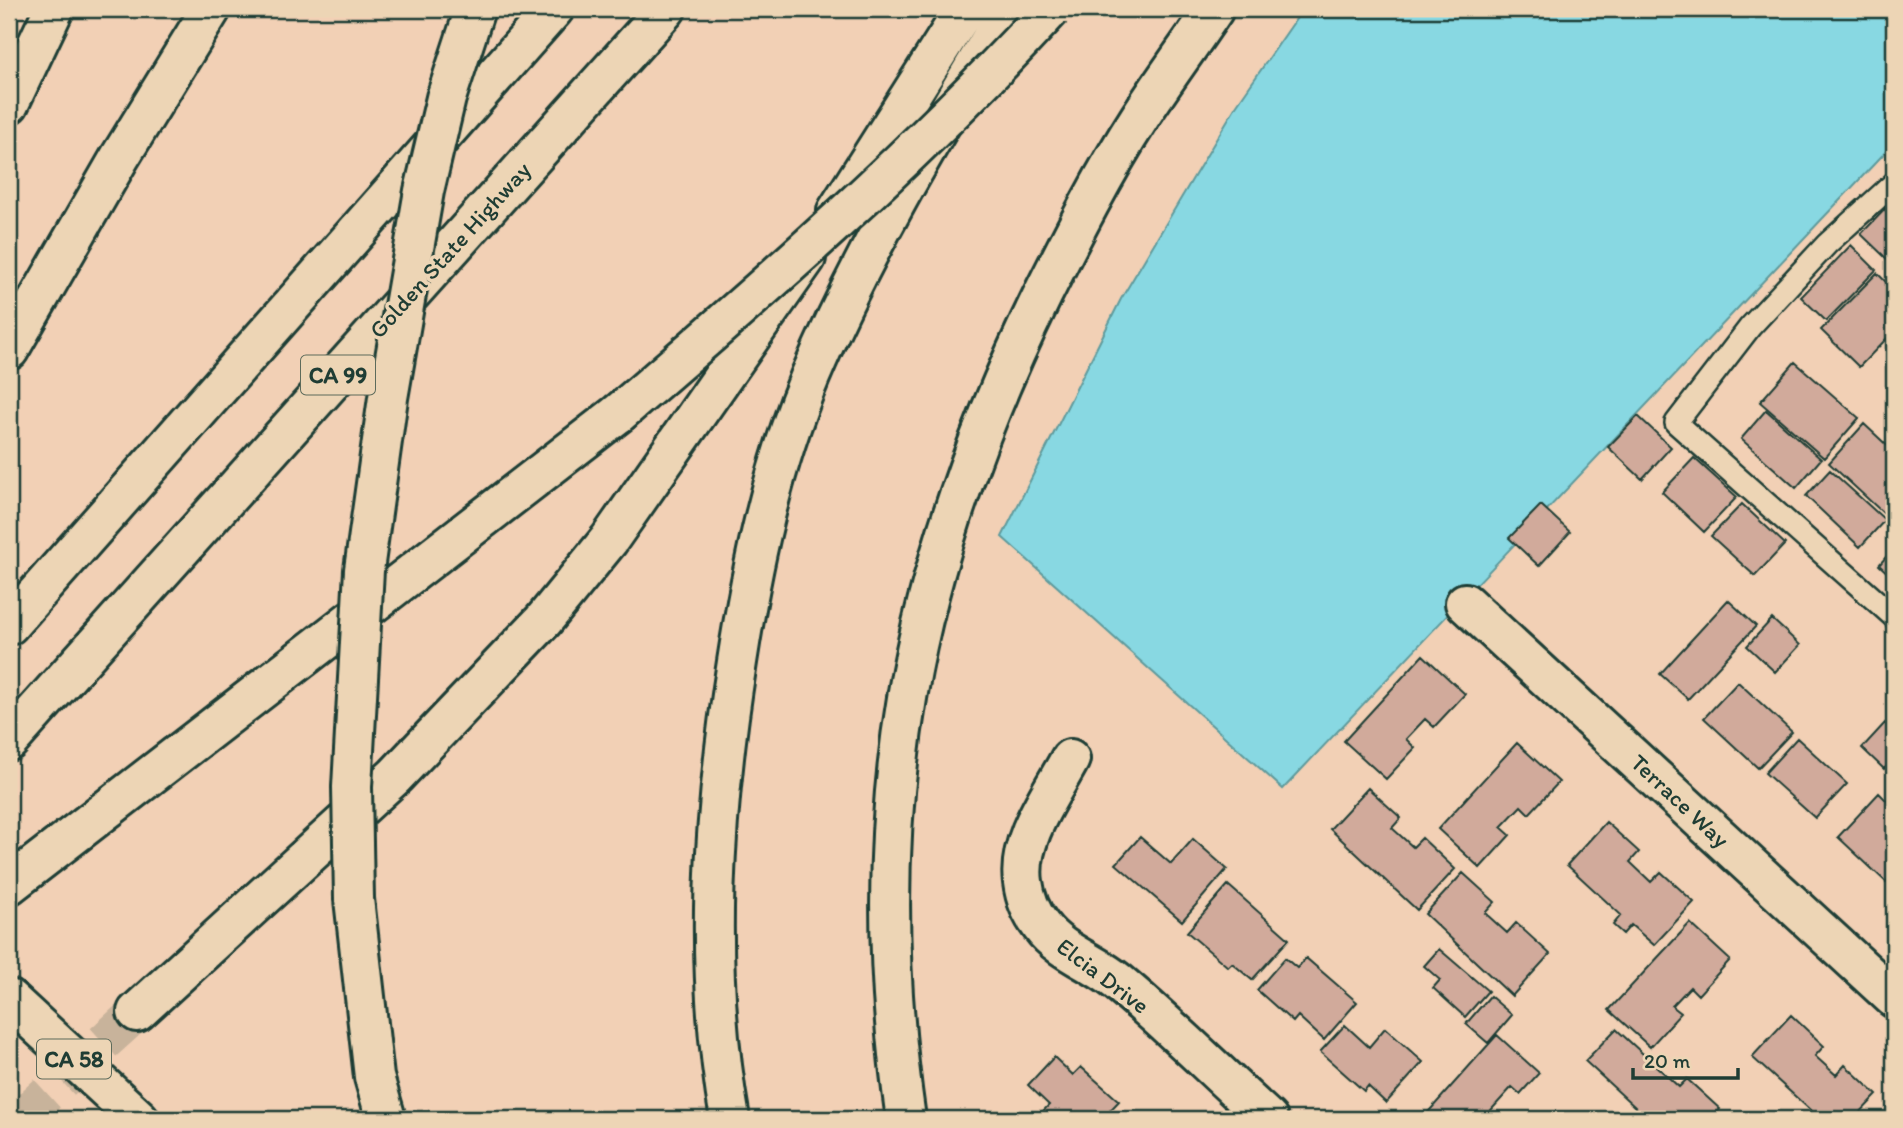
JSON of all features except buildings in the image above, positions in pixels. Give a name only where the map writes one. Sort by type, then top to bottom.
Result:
[{"type":"main road","points":[[9,104],[54,9]]},
{"type":"main road","points":[[9,350],[120,156],[211,9]]},
{"type":"main road","points":[[386,1119],[374,1077],[354,900],[352,787],[364,570],[388,398],[424,191],[446,98],[475,9]]},
{"type":"main road","points":[[9,625],[554,9]]},
{"type":"main road","name":"Golden State Highway","points":[[9,741],[666,9]]},
{"type":"main road","points":[[137,1013],[395,776],[543,621],[609,540],[792,279],[965,9]]},
{"type":"main road","points":[[730,1119],[717,1021],[713,883],[729,712],[747,600],[765,513],[809,380],[836,317],[868,254],[1009,9]]},
{"type":"main road","points":[[9,885],[619,413],[741,309],[973,89],[1051,9]]},
{"type":"main road","points":[[906,1119],[890,986],[890,845],[904,713],[930,583],[954,503],[982,425],[1044,293],[1140,117],[1214,9]]},
{"type":"main road","name":"Terrace Way","points":[[1465,603],[1894,998]]},
{"type":"main road","name":"Elcia Drive","points":[[1070,759],[1033,827],[1027,846],[1022,880],[1028,903],[1041,926],[1058,943],[1122,985],[1268,1119]]},
{"type":"main road","name":"CA 58","points":[[9,999],[139,1119]]},
{"type":"lane","points":[[1894,183],[1827,244],[1750,327],[1676,423],[1894,617]]},
{"type":"water","points":[[1303,9],[1894,9],[1894,143],[1283,789],[1002,537],[1121,299],[1236,106]]},
{"type":"tunnel","points":[[19,1119],[137,1012]]}]
